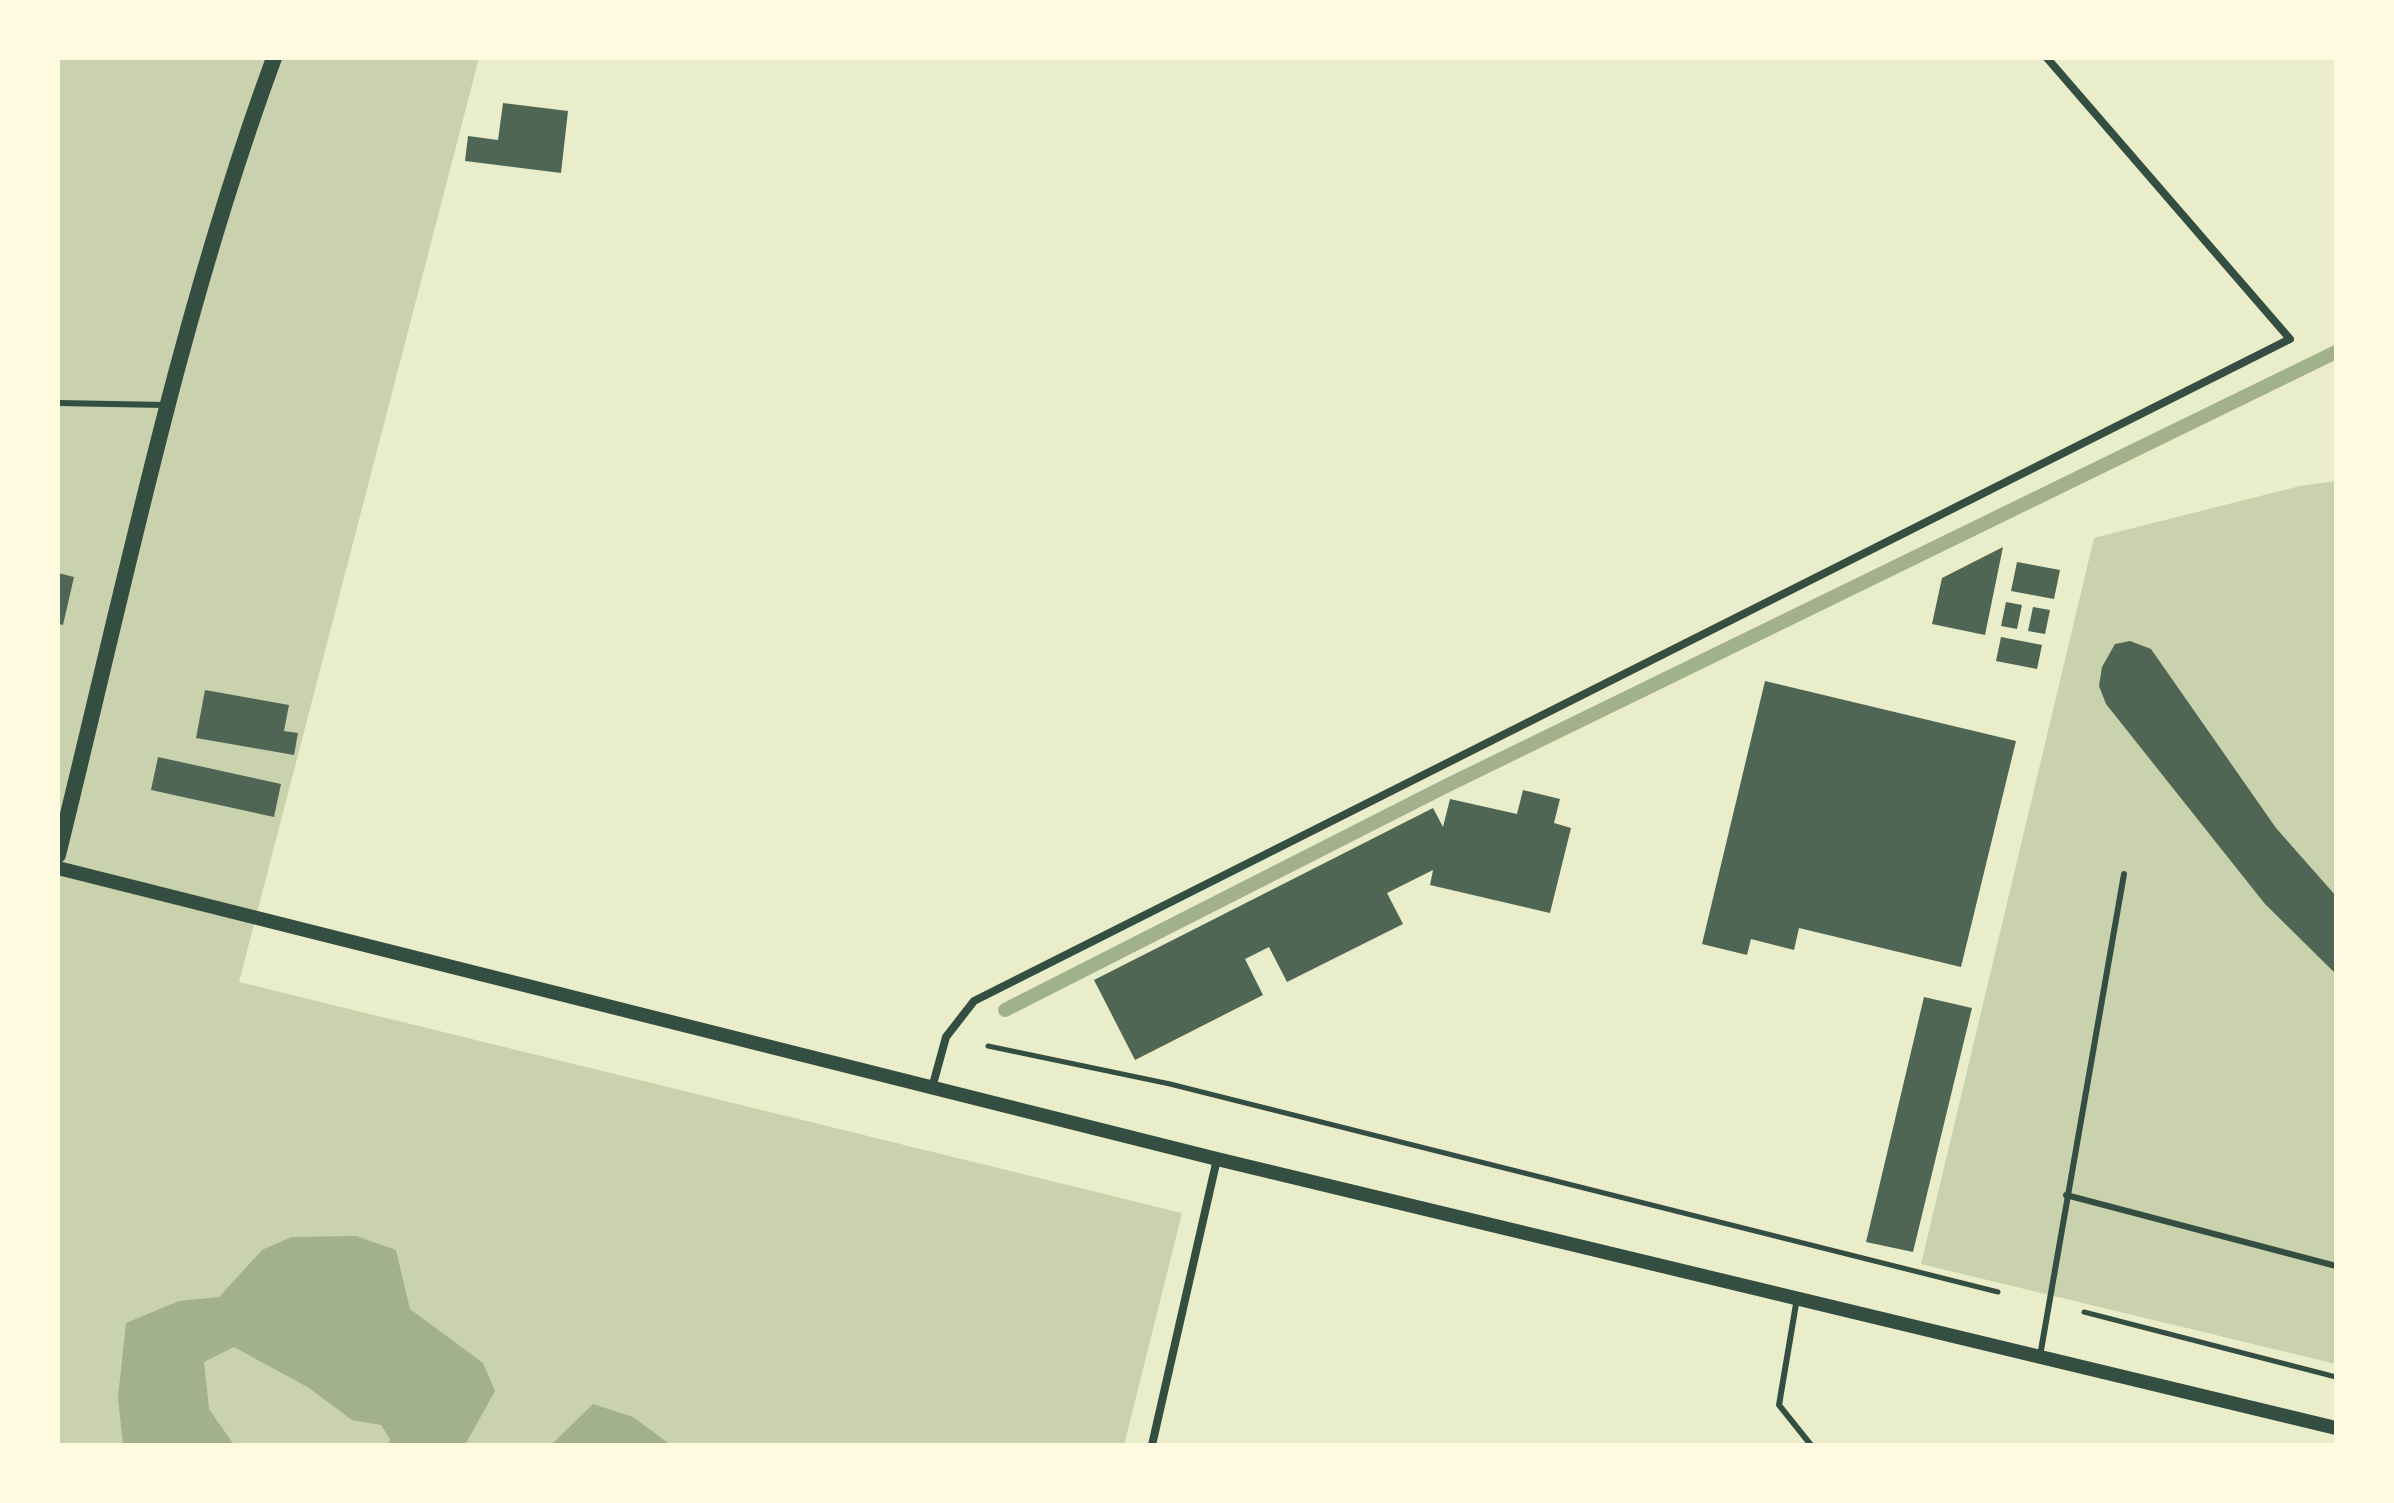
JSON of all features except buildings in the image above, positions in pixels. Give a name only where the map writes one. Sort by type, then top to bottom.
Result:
[{"type":"main road","points":[[58,855],[169,405],[213,245],[274,58]]},
{"type":"street","points":[[932,1088],[946,1037],[974,1001],[2290,339],[2047,58]]},
{"type":"street","points":[[58,868],[1217,1159],[2336,1428]]},
{"type":"street","points":[[1152,1445],[1217,1159]]},
{"type":"lane","points":[[58,403],[169,405]]},
{"type":"lane","points":[[2040,1356],[2124,874]]},
{"type":"lane","points":[[2066,1195],[2336,1266]]},
{"type":"lane","points":[[1797,1298],[1779,1405],[1811,1445]]},
{"type":"path","points":[[988,1046],[1170,1084],[1998,1292]]},
{"type":"path","points":[[2084,1312],[2336,1377]]},
{"type":"shaded area","points":[[58,58],[479,58],[239,982],[1182,1213],[1124,1445],[58,1445]]},
{"type":"shaded area","points":[[2336,481],[2336,1364],[1921,1264],[2094,538],[2300,486]]},
{"type":"shaded area","points":[[356,1236],[396,1250],[410,1309],[483,1363],[495,1391],[465,1445],[388,1445],[390,1439],[381,1425],[352,1420],[309,1388],[234,1347],[204,1362],[209,1409],[234,1445],[123,1445],[118,1397],[126,1323],[179,1301],[219,1297],[262,1250],[291,1237]]},
{"type":"shaded area","points":[[593,1404],[633,1417],[671,1445],[551,1445]]},
{"type":"waterway","points":[[1005,1010],[1446,786],[2336,352]]}]
